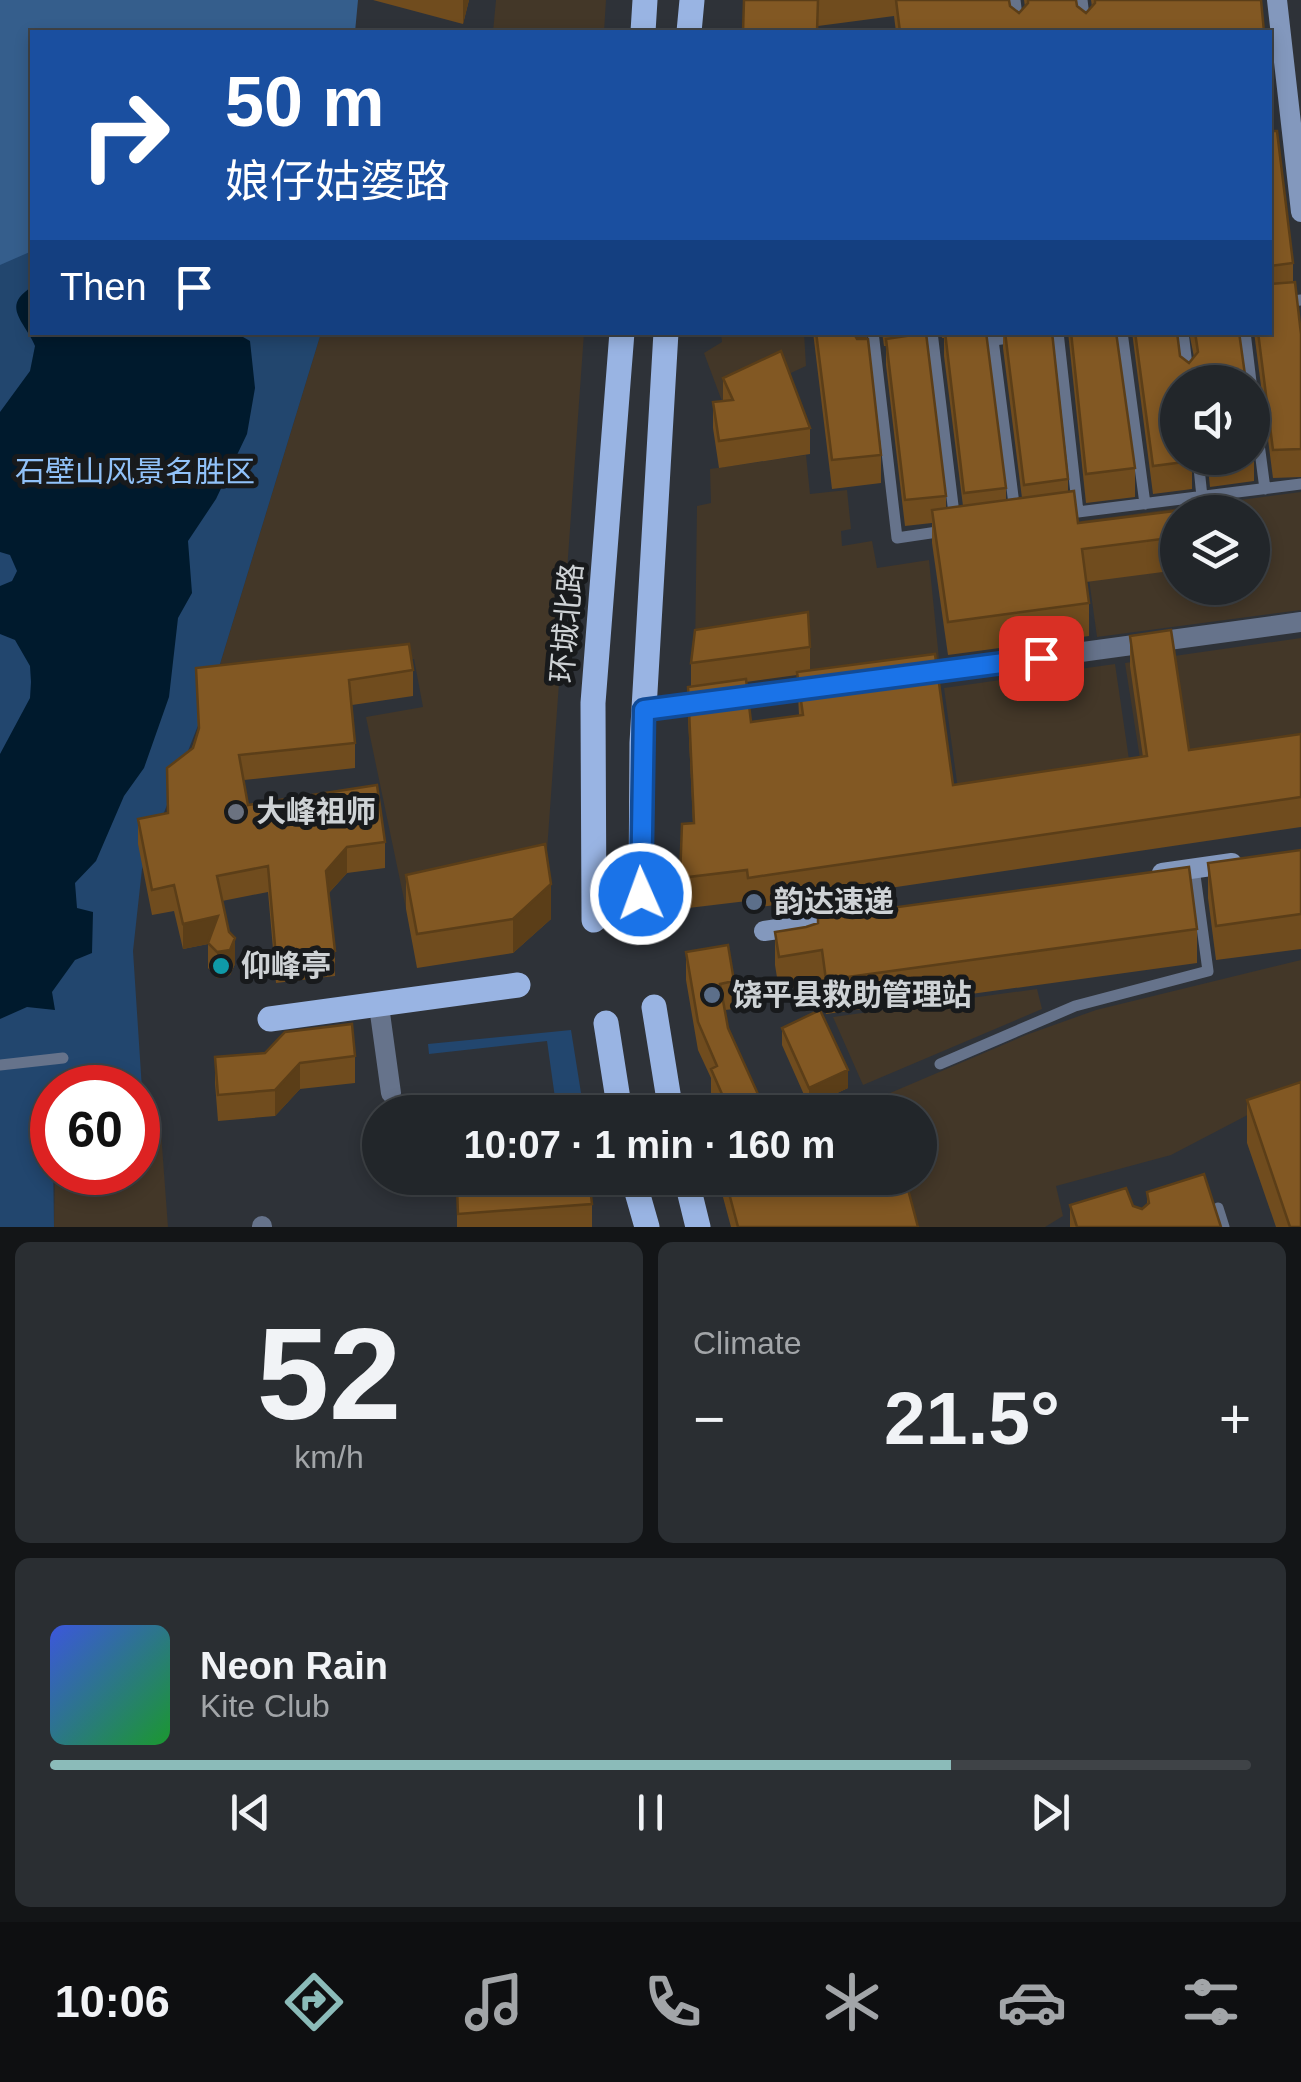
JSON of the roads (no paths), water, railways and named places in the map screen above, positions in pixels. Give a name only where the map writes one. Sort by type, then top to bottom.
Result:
[{"type":"main road","points":[[643,30],[645,0]]},
{"type":"main road","points":[[689,30],[692,0]]},
{"type":"main road","name":"环城北路","points":[[594,920],[594,703],[622,335]]},
{"type":"main road","points":[[641,894],[644,710],[666,335]]},
{"type":"main road","points":[[270,1019],[518,986]]},
{"type":"main road","points":[[654,1006],[668,1095]]},
{"type":"main road","points":[[606,1023],[617,1095]]},
{"type":"main road","points":[[638,1195],[646,1227]]},
{"type":"main road","points":[[690,1195],[698,1227]]},
{"type":"street","points":[[1277,0],[1301,212]]},
{"type":"street","points":[[1272,147],[1293,143]]},
{"type":"street","points":[[890,678],[1301,622]]},
{"type":"street","points":[[644,710],[834,685]]},
{"type":"street","points":[[1135,877],[1247,861]]},
{"type":"street","points":[[764,931],[862,917]]},
{"type":"street","points":[[379,1006],[390,1093]]},
{"type":"lane","points":[[1016,0],[1019,30]]},
{"type":"lane","points":[[1082,0],[1086,30]]},
{"type":"lane","points":[[1272,304],[1301,300]]},
{"type":"lane","points":[[873,335],[896,538],[971,527]]},
{"type":"lane","points":[[932,335],[956,529]]},
{"type":"lane","points":[[915,352],[993,336],[1030,335]]},
{"type":"lane","points":[[1058,335],[1078,512]]},
{"type":"lane","points":[[1122,335],[1144,504]]},
{"type":"lane","points":[[1182,335],[1186,365]]},
{"type":"lane","points":[[1245,335],[1250,365]]},
{"type":"lane","points":[[993,336],[1016,521]]},
{"type":"lane","points":[[861,359],[896,354]]},
{"type":"lane","points":[[1263,475],[1265,490]]},
{"type":"lane","points":[[1220,495],[1301,484]]},
{"type":"lane","points":[[1047,516],[1160,502]]},
{"type":"lane","points":[[1001,523],[1032,519]]},
{"type":"lane","points":[[940,1064],[1076,1006],[1208,971],[1194,868]]},
{"type":"lane","points":[[0,1065],[63,1058]]},
{"type":"lane","points":[[1218,1208],[1224,1227]]},
{"type":"place","name":"大峰祖师","points":[[236,812]]},
{"type":"place","name":"韵达速递","points":[[754,902]]},
{"type":"place","name":"仰峰亭","points":[[221,966]]},
{"type":"place","name":"饶平县救助管理站","points":[[712,995]]},
{"type":"park label","name":"石壁山风景名胜区","points":[[135,472]]}]
